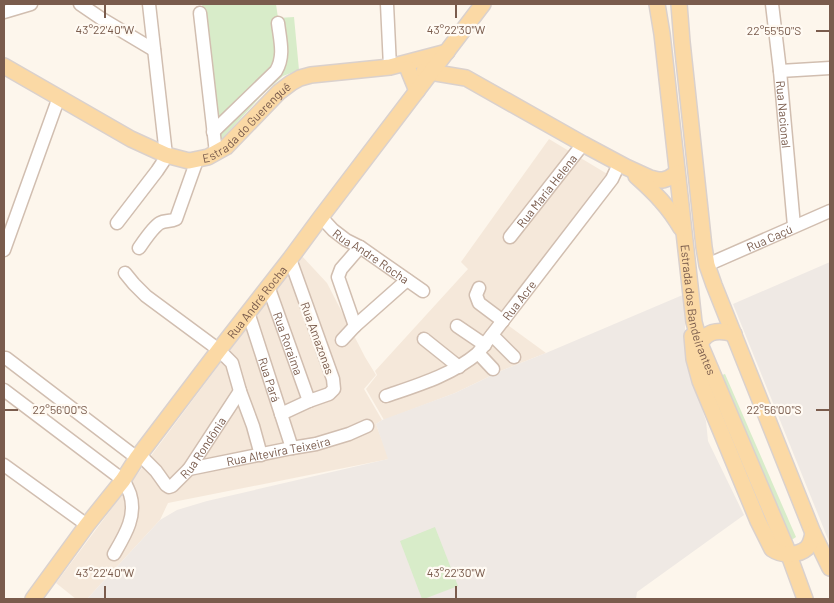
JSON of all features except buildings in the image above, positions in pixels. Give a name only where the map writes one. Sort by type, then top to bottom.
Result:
[{"type":"main road","name":"Rua André Rocha","points":[[32,599],[483,4]]},
{"type":"main road","name":"Estrada dos Bandeirantes","points":[[657,4],[694,322],[700,344],[805,599]]},
{"type":"main road","name":"Estrada dos Bandeirantes","points":[[679,4],[707,265],[813,533],[830,568]]},
{"type":"main road","name":"Estrada do Guerenguê","points":[[4,66],[131,139],[166,155],[189,161],[216,154],[233,140],[291,82],[311,76],[390,67],[447,52],[466,78]]},
{"type":"main road","name":"Estrada do Guerenguê","points":[[390,67],[466,78],[622,166],[658,180],[669,178],[677,173]]},
{"type":"main road","points":[[408,69],[417,91]]},
{"type":"main road","name":"Estrada do Guerenguê","points":[[622,166],[663,201],[675,216],[683,231]]},
{"type":"main road","points":[[694,322],[691,337],[700,381],[758,521],[772,549],[788,555],[801,551],[808,547],[813,533]]},
{"type":"main road","points":[[694,359],[700,344],[710,333],[717,330],[734,334]]},
{"type":"street","points":[[4,12],[31,4]]},
{"type":"street","points":[[80,4],[154,50]]},
{"type":"street","points":[[117,224],[157,171],[166,155],[149,4]]},
{"type":"street","points":[[387,4],[390,67]]},
{"type":"street","name":"Rua Nacional","points":[[772,4],[794,226]]},
{"type":"street","points":[[200,13],[216,154]]},
{"type":"street","points":[[213,132],[276,71],[280,64],[281,55],[278,24]]},
{"type":"street","points":[[780,71],[830,68]]},
{"type":"street","points":[[4,250],[59,97]]},
{"type":"street","name":"Rua Maria Helena","points":[[510,237],[583,144]]},
{"type":"street","points":[[139,248],[158,224],[176,219],[197,160]]},
{"type":"street","name":"Rua Acre","points":[[386,396],[459,367],[485,345],[622,166]]},
{"type":"street","name":"Rua Caçú","points":[[707,265],[830,210]]},
{"type":"street","name":"Rua Andre Rocha","points":[[320,217],[346,240],[360,247],[423,291]]},
{"type":"street","points":[[355,326],[338,277],[341,269],[360,247]]},
{"type":"street","name":"Rua Amazonas","points":[[280,414],[329,394],[334,389],[290,259]]},
{"type":"street","points":[[125,273],[146,296],[219,350],[232,363],[261,455]]},
{"type":"street","points":[[342,340],[407,280]]},
{"type":"street","name":"Rua Roraima","points":[[268,286],[309,402]]},
{"type":"street","points":[[479,288],[476,295],[479,303],[503,321]]},
{"type":"street","name":"Rua Pará","points":[[248,312],[292,448]]},
{"type":"street","points":[[457,326],[485,345],[514,357]]},
{"type":"street","points":[[424,339],[459,367]]},
{"type":"street","points":[[485,345],[493,369]]},
{"type":"street","points":[[6,358],[139,456]]},
{"type":"street","points":[[4,390],[124,480],[130,493],[132,513],[128,528],[114,554]]},
{"type":"street","name":"Rua Rondônia","points":[[139,456],[156,471],[168,487],[174,485],[189,469],[240,391]]},
{"type":"street","name":"Rua Altevira Teixeira","points":[[189,469],[316,444],[349,434],[367,426]]},
{"type":"street","points":[[4,465],[87,525]]},
{"type":"shaded area","points":[[549,139],[609,175],[502,321],[546,353],[503,370],[455,393],[384,420],[366,389],[377,375],[375,371],[468,269],[461,262]]},
{"type":"shaded area","points":[[301,255],[327,283],[376,375],[364,389],[382,420],[376,424],[389,459],[168,503],[160,520],[87,599],[76,599],[56,583]]},
{"type":"shaded area","points":[[830,262],[830,544],[733,304]]},
{"type":"shaded area","points":[[685,294],[685,358],[706,421],[708,441],[744,515],[637,592],[636,599],[87,599],[160,520],[177,510],[207,501],[388,459],[376,424],[382,420],[455,393],[503,370]]},
{"type":"green space","points":[[202,4],[276,4],[278,18],[294,17],[299,70],[283,76],[263,94],[219,142]]},
{"type":"green space","points":[[725,374],[796,537],[790,541],[719,376]]},
{"type":"green space","points":[[435,527],[458,586],[422,599],[400,541]]}]
